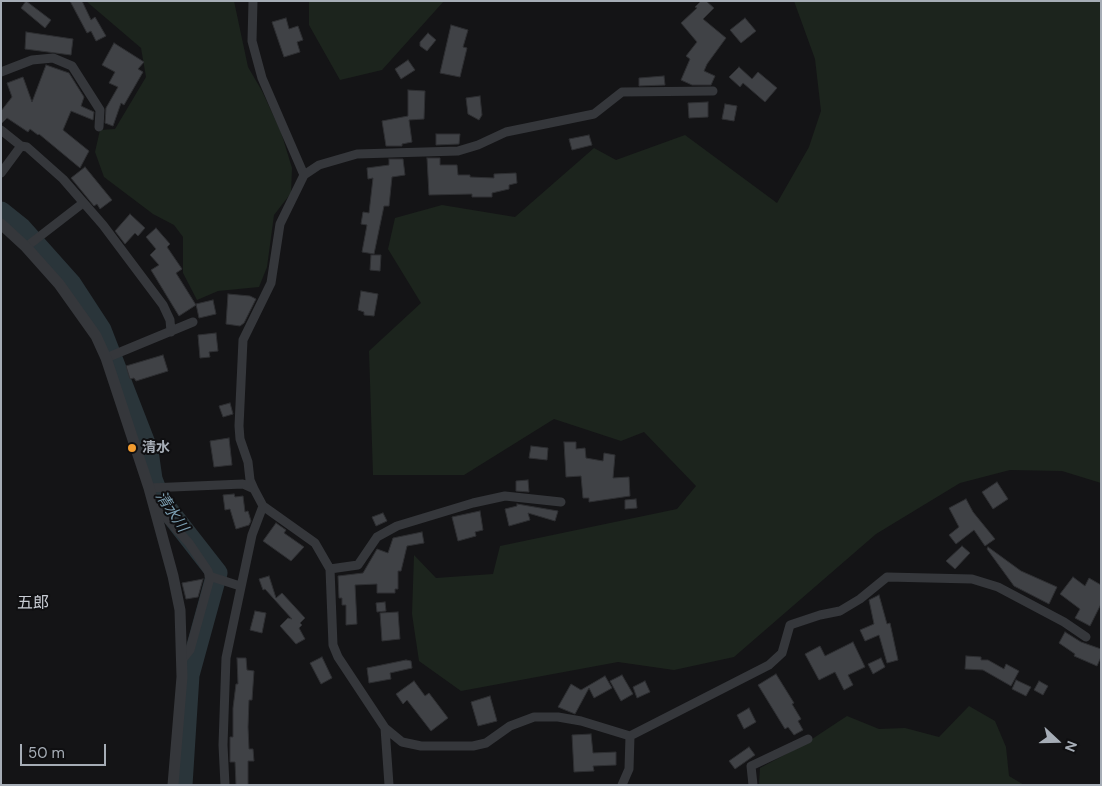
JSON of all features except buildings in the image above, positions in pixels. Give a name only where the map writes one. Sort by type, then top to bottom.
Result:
[{"type":"street","points":[[253,1],[252,41],[262,78],[304,175]]},
{"type":"street","points":[[1,72],[32,60],[53,58],[72,66],[100,110],[98,127]]},
{"type":"street","points":[[713,91],[622,92],[594,114],[506,132],[478,145],[458,151],[357,154],[319,165],[304,175],[280,224],[271,283],[244,340],[238,426],[240,439],[248,462],[250,480],[263,506],[315,543],[330,569],[333,645],[338,657],[385,728],[402,742],[421,746],[473,746],[486,743],[510,726],[534,717],[558,717],[581,721],[630,736],[769,665],[782,653],[790,625],[820,615],[840,611],[860,599],[888,577],[972,579],[998,587],[1064,622],[1086,637]]},
{"type":"street","points":[[1,130],[21,146],[28,147],[63,179],[83,202],[131,261],[162,305],[170,320],[171,332]]},
{"type":"street","points":[[1,172],[21,146]]},
{"type":"street","points":[[26,247],[83,202]]},
{"type":"street","points":[[1,224],[26,247],[59,284],[96,336],[106,358],[149,488],[180,610],[182,660],[173,785]]},
{"type":"street","points":[[106,358],[193,322]]},
{"type":"street","points":[[149,488],[243,484],[254,489]]},
{"type":"street","points":[[330,569],[358,564],[377,537],[396,526],[473,503],[505,496],[561,502]]},
{"type":"street","points":[[225,785],[223,745],[225,668],[240,586],[252,535],[263,506]]},
{"type":"street","points":[[155,509],[161,512],[189,543],[209,576],[240,586]]},
{"type":"street","points":[[182,660],[190,650],[209,576]]},
{"type":"street","points":[[385,728],[388,785]]},
{"type":"street","points":[[622,785],[628,769],[630,736]]},
{"type":"street","points":[[753,785],[751,766],[808,738]]},
{"type":"shaded area","points":[[86,1],[234,1],[248,67],[262,91],[281,132],[292,168],[291,193],[274,215],[267,267],[259,287],[218,291],[197,300],[183,273],[183,237],[174,225],[153,214],[104,177],[95,152],[100,130],[115,129],[146,77],[141,48]]},
{"type":"shaded area","points":[[309,1],[444,1],[382,70],[340,80],[309,25]]},
{"type":"shaded area","points":[[794,1],[1101,1],[1101,483],[1062,471],[1010,470],[960,483],[876,534],[734,657],[674,670],[618,662],[461,691],[419,661],[412,614],[414,555],[436,578],[493,574],[500,546],[677,509],[696,486],[644,432],[621,441],[554,419],[464,475],[373,475],[369,351],[421,303],[388,249],[395,218],[442,205],[515,217],[594,148],[616,160],[685,135],[777,203],[809,147],[821,111],[815,59]]},
{"type":"shaded area","points":[[969,706],[995,721],[1006,747],[1009,776],[1024,785],[759,785],[760,768],[803,745],[847,716],[879,729],[905,728],[939,737]]},
{"type":"waterway","name":"清水川","points":[[1,212],[21,228],[71,284],[101,330],[148,451],[152,479],[160,500],[217,573],[189,675],[182,785]]},
{"type":"place","name":"清水","points":[[132,448]]},
{"type":"district","name":"五郎","points":[[33,604]]}]
